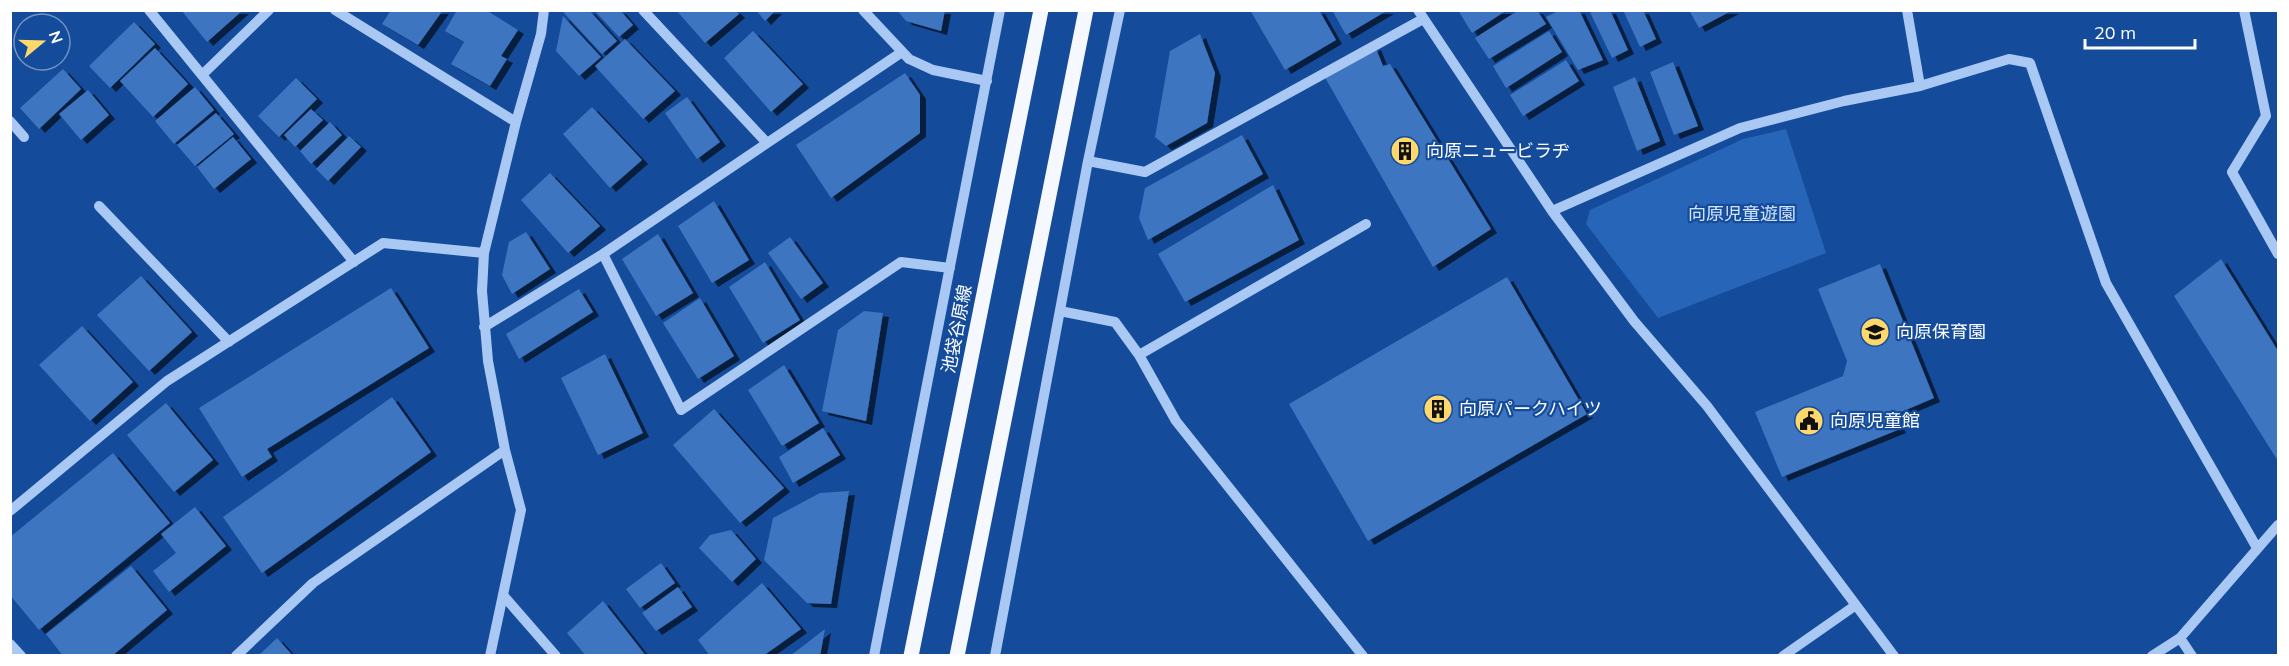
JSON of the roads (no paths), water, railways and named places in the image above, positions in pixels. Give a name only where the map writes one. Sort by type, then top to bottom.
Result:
[{"type":"main road","name":"池袋谷原線","points":[[911,656],[1041,10]]},
{"type":"main road","points":[[957,656],[1086,10]]},
{"type":"street","points":[[149,10],[354,262]]},
{"type":"street","points":[[202,75],[269,10]]},
{"type":"street","points":[[334,10],[516,122]]},
{"type":"street","points":[[490,656],[521,510],[505,450],[488,361],[482,291],[484,253],[516,122],[541,34],[544,10]]},
{"type":"street","points":[[643,10],[767,142]]},
{"type":"street","points":[[863,10],[909,59],[933,70],[987,81]]},
{"type":"street","points":[[874,656],[1000,10]]},
{"type":"street","points":[[995,656],[1088,161],[1120,10]]},
{"type":"street","points":[[1907,10],[1920,86]]},
{"type":"street","points":[[2244,10],[2266,116],[2232,172],[2278,254]]},
{"type":"street","points":[[1088,161],[1145,172],[1421,15],[1552,211],[1634,321],[1707,406],[1894,656]]},
{"type":"street","points":[[484,327],[603,254],[902,52]]},
{"type":"street","points":[[1552,211],[1740,128],[1844,101],[1920,86],[2009,59],[2030,63],[2106,283],[2257,548]]},
{"type":"street","points":[[10,122],[24,137]]},
{"type":"street","points":[[99,206],[229,342]]},
{"type":"street","points":[[1139,355],[1366,224]]},
{"type":"street","points":[[10,511],[167,381],[383,243],[484,253]]},
{"type":"street","points":[[603,254],[681,410],[901,262],[950,268]]},
{"type":"street","points":[[1060,311],[1115,322],[1139,355],[1176,422],[1363,656]]},
{"type":"street","points":[[236,656],[313,583],[505,450]]},
{"type":"street","points":[[2152,656],[2180,638],[2278,525]]},
{"type":"street","points":[[503,595],[556,656]]},
{"type":"street","points":[[1783,656],[1856,605]]},
{"type":"street","points":[[2180,638],[2192,656]]},
{"type":"street","points":[[10,644],[21,656]]},
{"type":"place","name":"向原ニュービラヂ","points":[[1405,151]]},
{"type":"place","name":"向原保育園","points":[[1875,332]]},
{"type":"place","name":"向原パークハイツ","points":[[1438,409]]},
{"type":"place","name":"向原児童館","points":[[1809,421]]},
{"type":"park label","name":"向原児童遊園","points":[[1742,214]]}]
